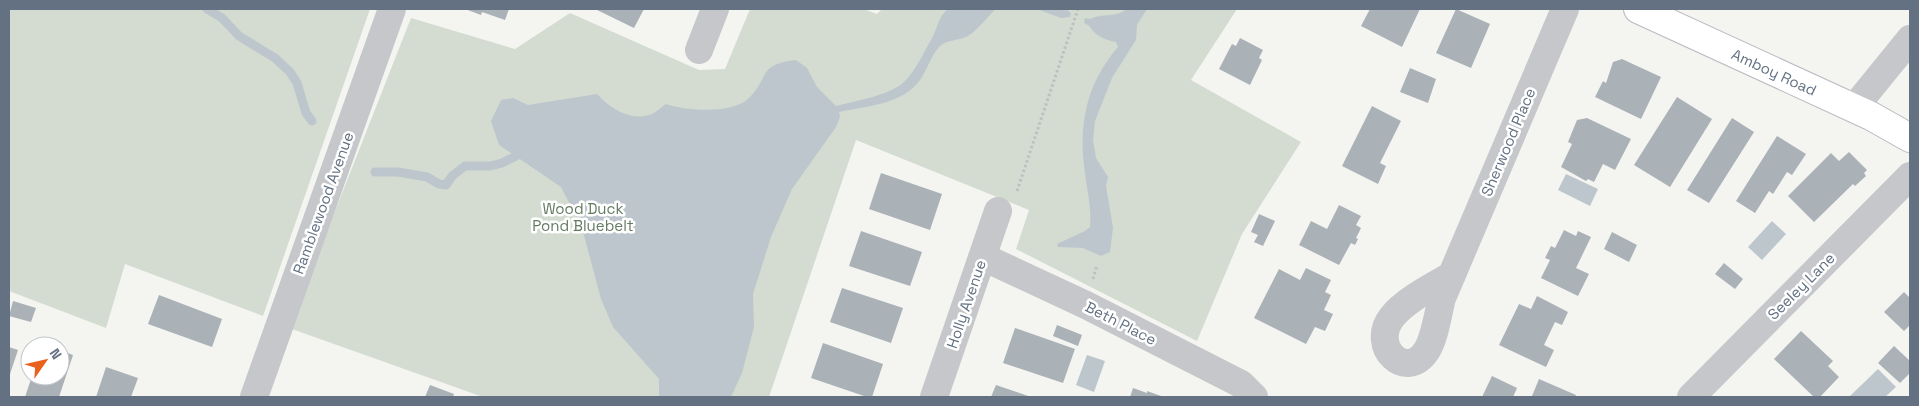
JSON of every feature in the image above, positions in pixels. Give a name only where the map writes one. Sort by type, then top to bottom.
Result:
[{"type":"main road","name":"Amboy Road","points":[[1638,9],[1854,108],[1910,138]]},
{"type":"street","name":"Ramblewood Avenue","points":[[254,397],[392,9]]},
{"type":"street","points":[[699,50],[715,9]]},
{"type":"street","name":"Sherwood Place","points":[[1452,275],[1565,9]]},
{"type":"street","points":[[1854,108],[1910,39]]},
{"type":"street","name":"Seeley Lane","points":[[1691,397],[1910,176]]},
{"type":"street","name":"Holly Avenue","points":[[934,397],[983,257],[1007,204]]},
{"type":"street","name":"Beth Place","points":[[983,257],[1086,306],[1241,384],[1254,397]]},
{"type":"path","points":[[1007,204],[1078,9]]},
{"type":"green space","points":[[9,9],[370,9],[263,316],[125,264],[106,328],[9,291]]},
{"type":"green space","name":"Wood Duck Pond Bluebelt","points":[[750,9],[864,9],[877,14],[882,9],[1237,9],[1191,80],[1301,142],[1242,234],[1197,341],[1016,249],[1029,210],[856,140],[769,397],[483,397],[289,328],[411,18],[515,49],[570,13],[699,70],[725,69]]},
{"type":"shaded area","points":[[948,9],[996,9],[968,36],[942,44],[920,80],[904,95],[872,106],[839,112],[840,117],[836,127],[792,189],[771,237],[753,294],[754,327],[742,373],[731,397],[659,397],[659,379],[613,327],[601,299],[582,228],[561,187],[499,145],[491,121],[501,100],[513,98],[528,105],[597,94],[620,112],[634,116],[651,114],[666,104],[685,108],[720,109],[741,104],[748,99],[769,69],[775,65],[796,60],[807,68],[817,87],[836,106],[882,94],[905,81],[916,66],[932,38],[940,19]]},
{"type":"shaded area","points":[[1037,9],[1066,9],[1071,13],[1070,17],[1061,18]]},
{"type":"shaded area","points":[[1126,9],[1147,9],[1137,25],[1136,40],[1112,78],[1095,121],[1093,140],[1096,158],[1108,177],[1106,186],[1113,228],[1110,252],[1101,256],[1083,248],[1058,247],[1057,244],[1090,227],[1090,207],[1083,155],[1084,122],[1087,106],[1098,76],[1118,47],[1116,42],[1104,38],[1084,23],[1085,18],[1090,19],[1114,15]]},
{"type":"shaded area","points":[[1566,174],[1598,189],[1590,206],[1558,190]]},
{"type":"shaded area","points":[[1772,221],[1786,234],[1762,260],[1748,247]]},
{"type":"shaded area","points":[[1087,355],[1105,361],[1094,392],[1076,385]]},
{"type":"shaded area","points":[[1878,369],[1896,387],[1885,397],[1849,397]]},
{"type":"building","points":[[465,9],[509,9],[505,20],[482,12],[481,15]]},
{"type":"building","points":[[595,9],[644,9],[634,28]]},
{"type":"building","points":[[1370,9],[1420,9],[1402,47],[1361,26]]},
{"type":"building","points":[[1456,9],[1490,24],[1471,68],[1436,53]]},
{"type":"building","points":[[1240,38],[1263,50],[1259,58],[1262,60],[1250,85],[1219,69],[1232,44],[1236,46]]},
{"type":"building","points":[[1622,59],[1661,77],[1641,119],[1595,97],[1603,81],[1606,83],[1613,62]]},
{"type":"building","points":[[1410,68],[1436,79],[1428,103],[1400,92]]},
{"type":"building","points":[[1677,97],[1712,119],[1670,187],[1634,165]]},
{"type":"building","points":[[1372,106],[1401,121],[1380,163],[1386,166],[1378,184],[1342,166]]},
{"type":"building","points":[[1587,118],[1631,139],[1615,170],[1603,164],[1594,182],[1588,179],[1586,181],[1561,167],[1572,144],[1568,142],[1577,120]]},
{"type":"building","points":[[1732,118],[1754,132],[1709,203],[1687,190]]},
{"type":"building","points":[[1777,136],[1806,154],[1792,175],[1787,172],[1773,194],[1769,191],[1755,213],[1736,201]]},
{"type":"building","points":[[1849,152],[1867,170],[1864,173],[1866,176],[1855,186],[1853,184],[1814,222],[1788,196],[1831,153],[1839,161]]},
{"type":"building","points":[[881,173],[942,194],[930,230],[869,209]]},
{"type":"building","points":[[1339,205],[1361,216],[1356,225],[1361,228],[1355,245],[1351,243],[1339,265],[1299,245],[1311,221],[1327,229]]},
{"type":"building","points":[[1259,214],[1275,221],[1263,246],[1254,242],[1258,235],[1251,232]]},
{"type":"building","points":[[1564,230],[1576,236],[1578,231],[1591,237],[1576,268],[1589,274],[1578,296],[1541,278],[1550,260],[1545,258],[1551,246],[1555,248]]},
{"type":"building","points":[[861,231],[922,252],[910,286],[849,266]]},
{"type":"building","points":[[1612,232],[1637,245],[1629,262],[1604,249]]},
{"type":"building","points":[[1724,263],[1743,279],[1735,289],[1715,274]]},
{"type":"building","points":[[1306,268],[1331,280],[1325,292],[1331,295],[1324,310],[1333,314],[1325,331],[1315,327],[1306,344],[1254,318],[1279,269],[1300,280]]},
{"type":"building","points":[[842,288],[903,308],[891,343],[830,322]]},
{"type":"building","points":[[1904,292],[1910,298],[1910,325],[1904,331],[1884,312]]},
{"type":"building","points":[[159,295],[222,319],[212,347],[148,324]]},
{"type":"building","points":[[1537,296],[1568,312],[1562,325],[1555,322],[1544,345],[1554,350],[1546,367],[1499,345],[1519,304],[1531,309]]},
{"type":"building","points":[[13,301],[36,308],[31,322],[9,316]]},
{"type":"building","points":[[1057,325],[1082,335],[1078,346],[1053,336]]},
{"type":"building","points":[[1015,328],[1075,349],[1063,383],[1003,363]]},
{"type":"building","points":[[1801,331],[1833,361],[1828,366],[1839,377],[1820,397],[1814,397],[1774,359]]},
{"type":"building","points":[[823,343],[883,364],[872,397],[811,378]]},
{"type":"building","points":[[1894,346],[1910,361],[1910,373],[1900,383],[1878,363]]},
{"type":"building","points":[[9,347],[18,350],[9,377]]},
{"type":"building","points":[[106,367],[138,378],[131,397],[96,397]]},
{"type":"building","points":[[1492,376],[1517,388],[1513,397],[1482,397]]},
{"type":"building","points":[[1539,379],[1576,395],[1575,397],[1532,396]]},
{"type":"building","points":[[430,385],[454,394],[453,397],[425,397]]},
{"type":"building","points":[[996,385],[1031,397],[991,397]]},
{"type":"building","points":[[29,386],[63,386],[59,397],[25,397]]},
{"type":"building","points":[[1133,388],[1147,393],[1147,391],[1164,397],[1130,397]]},
{"type":"waterway","points":[[207,9],[222,18],[239,36],[275,58],[290,72],[297,83],[306,113],[312,121]]},
{"type":"waterway","points":[[375,172],[398,172],[427,177],[439,184],[446,185],[452,176],[465,166],[490,166],[502,163],[516,156]]}]
